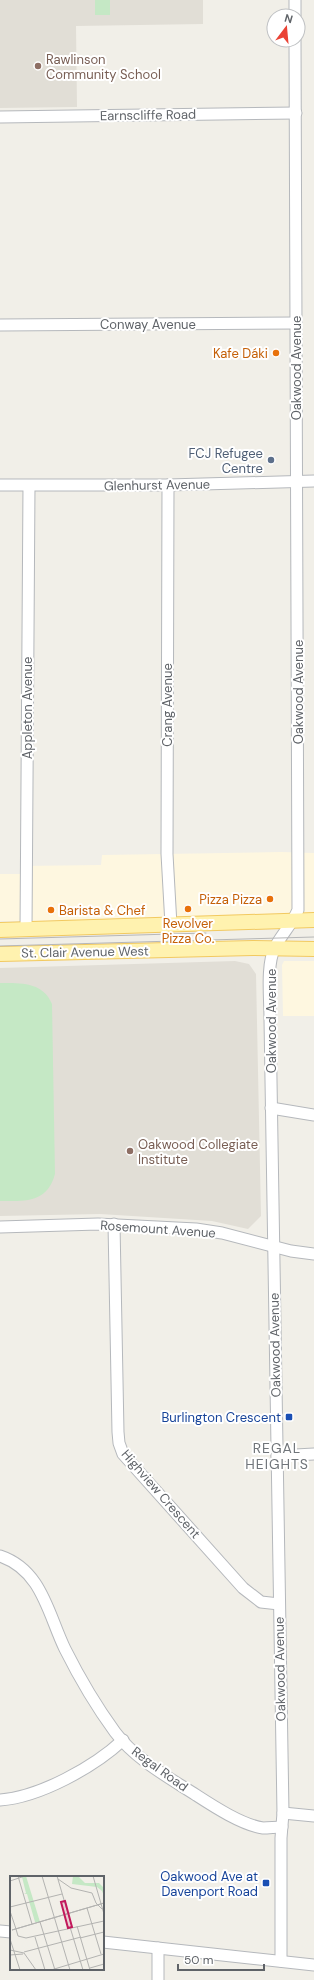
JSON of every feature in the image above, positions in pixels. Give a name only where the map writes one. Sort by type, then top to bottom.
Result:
[{"type":"main road","name":"St. Clair Avenue West","points":[[0,930],[293,922],[314,920]]},
{"type":"main road","name":"St. Clair Avenue West","points":[[0,954],[275,948],[314,949]]},
{"type":"street","name":"Oakwood Avenue","points":[[281,1961],[283,1813],[271,1108],[271,960],[275,948],[293,922],[298,910],[295,48]]},
{"type":"street","name":"Earnscliffe Road","points":[[0,117],[296,113]]},
{"type":"street","name":"Conway Avenue","points":[[0,325],[296,323]]},
{"type":"street","name":"Glenhurst Avenue","points":[[0,485],[168,485],[314,481]]},
{"type":"street","name":"Crang Avenue","points":[[168,485],[167,854],[171,925]]},
{"type":"street","name":"Appleton Avenue","points":[[26,930],[29,486]]},
{"type":"street","points":[[271,1108],[314,1114]]},
{"type":"street","name":"Rosemount Avenue","points":[[0,1227],[114,1224],[196,1229],[222,1233],[273,1246],[314,1254]]},
{"type":"street","name":"Highview Crescent","points":[[114,1224],[118,1432],[119,1443],[123,1454],[244,1588],[261,1602],[279,1604]]},
{"type":"street","points":[[277,1456],[314,1454]]},
{"type":"street","points":[[0,1556],[18,1565],[27,1572],[41,1590],[64,1647],[74,1666],[112,1726],[123,1740]]},
{"type":"street","name":"Regal Road","points":[[0,1800],[28,1794],[50,1786],[88,1766],[123,1740],[142,1758],[208,1803],[250,1824],[264,1828],[282,1827]]},
{"type":"street","points":[[283,1813],[314,1816]]},
{"type":"street","points":[[0,1931],[10,1932]]},
{"type":"street","points":[[104,1942],[314,1965]]},
{"type":"street","points":[[158,1948],[158,1980]]},
{"type":"shaded area","name":"Rawlinson Community School","points":[[0,0],[203,0],[203,24],[76,26],[77,107],[0,108]]},
{"type":"shaded area","points":[[281,852],[314,853],[314,914],[0,921],[0,874],[20,874],[20,866],[101,865],[102,855]]},
{"type":"shaded area","name":"Oakwood Collegiate Institute","points":[[235,961],[249,964],[256,974],[261,1216],[248,1229],[212,1221],[100,1214],[0,1216],[0,968]]},
{"type":"shaded area","points":[[284,961],[314,961],[314,1016],[283,1016],[282,965]]},
{"type":"green space","points":[[95,0],[110,0],[110,15],[95,15]]},
{"type":"green space","points":[[0,983],[30,985],[43,991],[52,1004],[55,1174],[47,1190],[41,1195],[27,1200],[18,1201],[0,1201]]},
{"type":"tram line","points":[[0,939],[206,933]]},
{"type":"tram line","points":[[0,946],[314,937]]},
{"type":"place","name":"Rawlinson Community School","points":[[38,66]]},
{"type":"place","name":"Kafe Dáki","points":[[276,353]]},
{"type":"place","name":"FCJ Refugee Centre","points":[[271,460]]},
{"type":"place","name":"Pizza Pizza","points":[[270,899]]},
{"type":"place","name":"Revolver Pizza Co.","points":[[188,909]]},
{"type":"place","name":"Barista & Chef","points":[[51,910]]},
{"type":"place","name":"Oakwood Collegiate Institute","points":[[130,1151]]},
{"type":"place","name":"Burlington Crescent","points":[[289,1417]]},
{"type":"place","name":"Oakwood Ave at Davenport Road","points":[[266,1883]]},
{"type":"district","name":"REGAL HEIGHTS","points":[[277,1456]]}]
